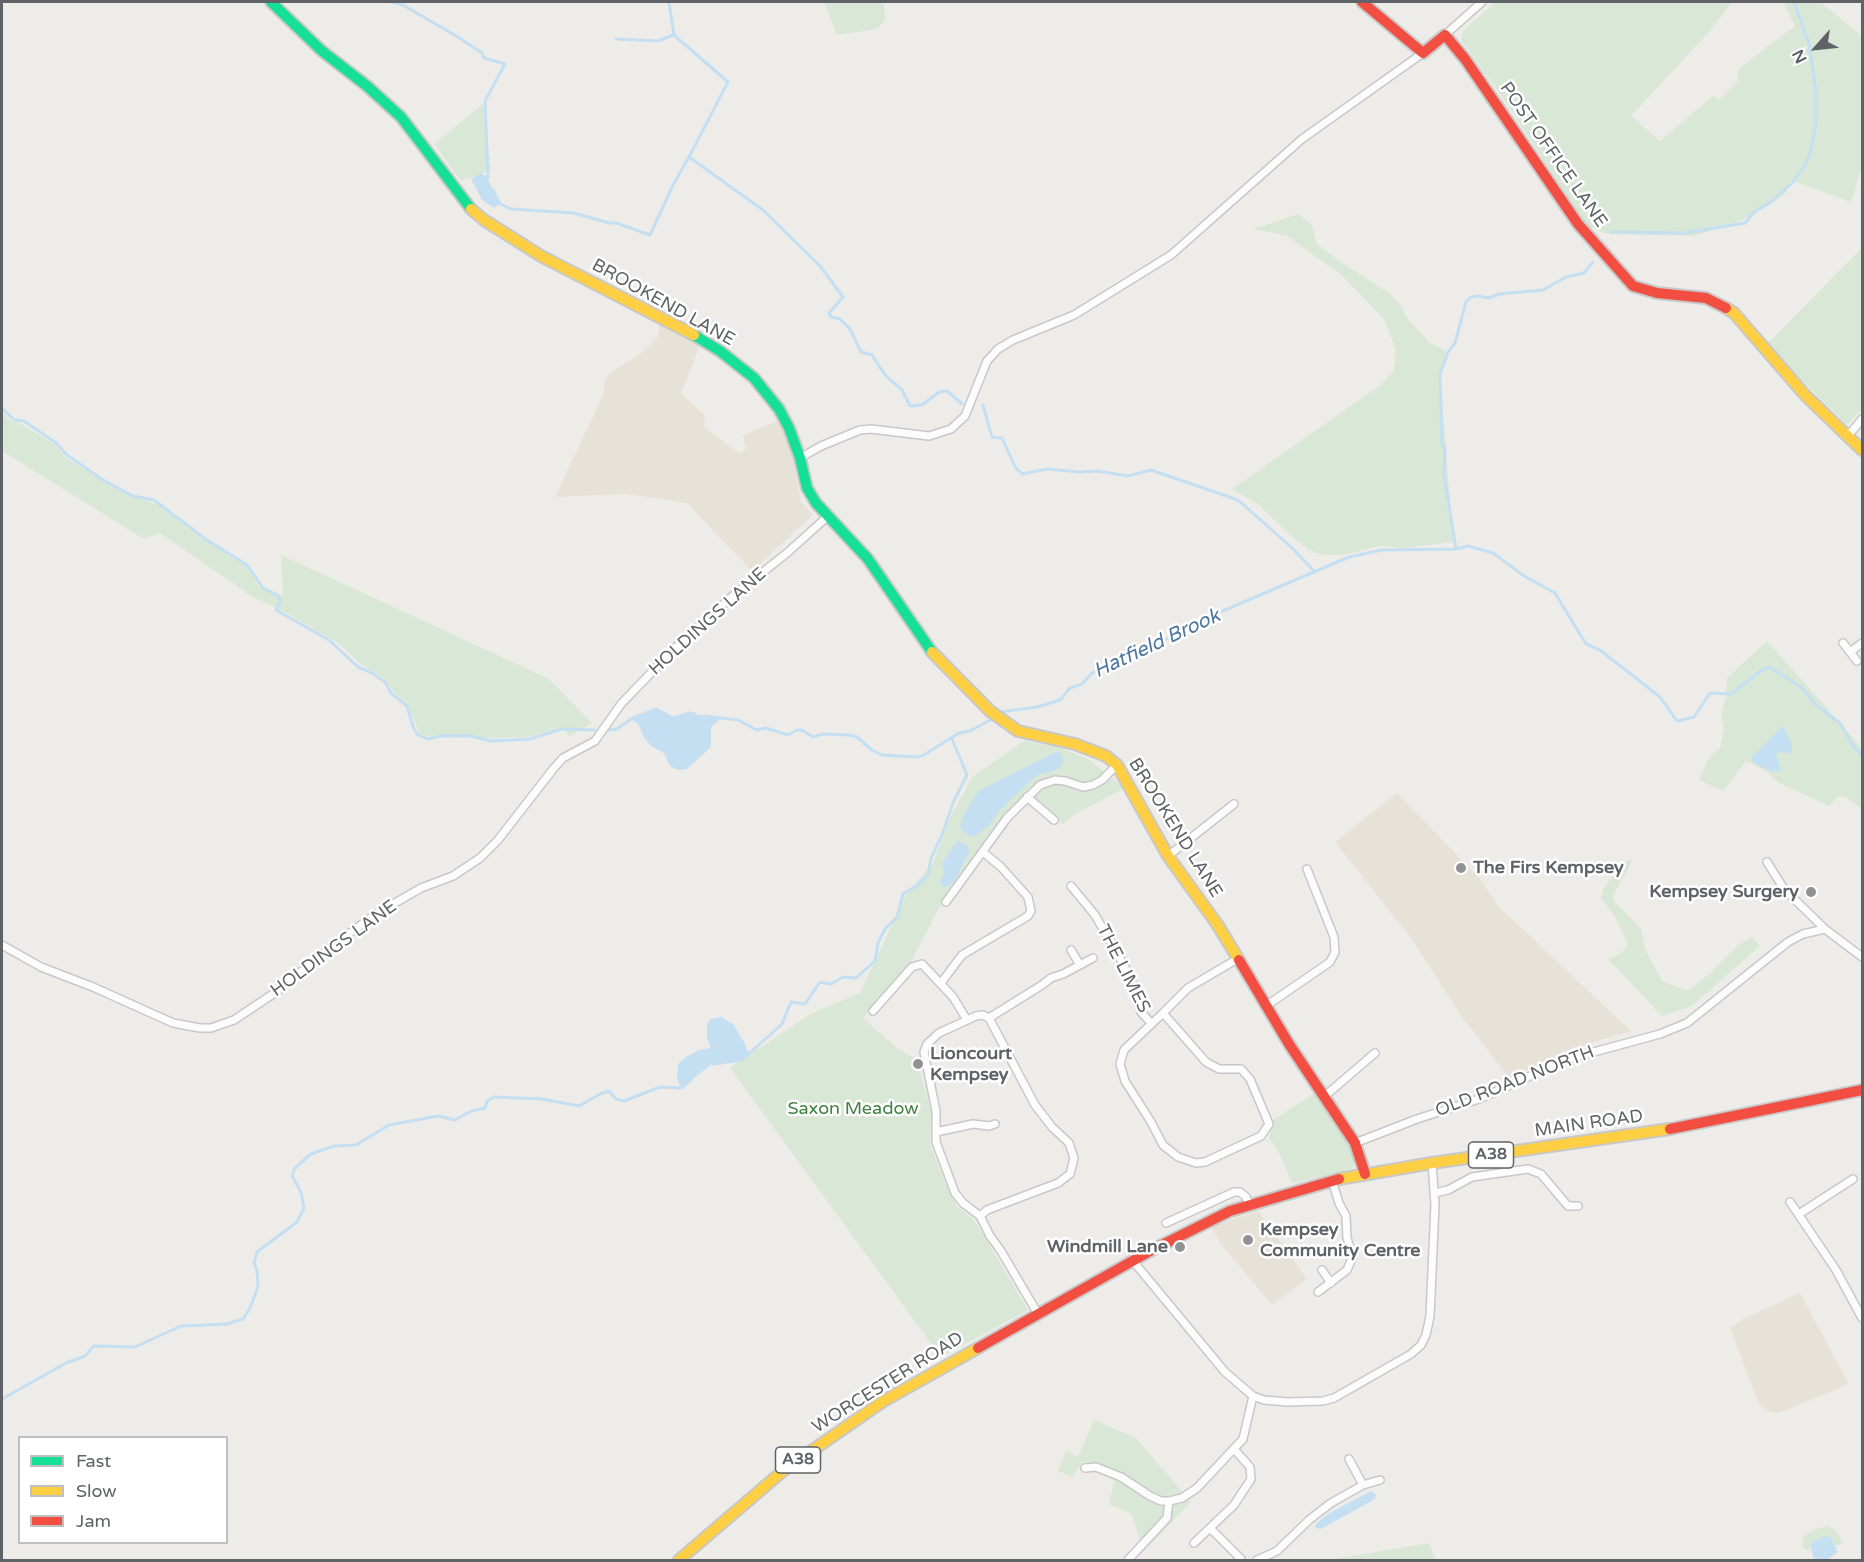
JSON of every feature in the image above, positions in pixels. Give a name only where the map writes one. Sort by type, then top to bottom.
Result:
[{"type":"street","name":"BROOKEND LANE","points":[[271,2],[322,51],[367,86],[400,117],[469,207],[484,220],[541,256],[687,331],[736,362],[753,378],[779,409],[800,458],[807,488],[827,517],[868,559],[935,656],[990,711],[1018,731],[1075,744],[1106,756],[1117,765],[1168,856],[1217,924],[1289,1044],[1355,1143],[1365,1174]]},
{"type":"street","points":[[1362,2],[1423,53]]},
{"type":"street","points":[[800,458],[840,437],[860,430],[871,429],[929,436],[951,429],[965,416],[987,361],[998,348],[1074,315],[1171,255],[1302,139],[1423,53],[1482,2]]},
{"type":"street","name":"POST OFFICE LANE","points":[[1445,35],[1502,111],[1578,224],[1625,279],[1633,286],[1645,291],[1706,298],[1724,305],[1734,313],[1805,395],[1863,450]]},
{"type":"street","points":[[1848,436],[1863,419]]},
{"type":"street","name":"HOLDINGS LANE","points":[[2,945],[41,967],[93,987],[173,1023],[211,1028],[234,1020],[276,992],[376,914],[421,888],[453,876],[480,858],[498,840],[563,758],[595,741],[621,704],[674,649],[729,599],[787,553],[827,517]]},
{"type":"street","points":[[1843,643],[1857,661]]},
{"type":"street","points":[[1850,652],[1863,643]]},
{"type":"street","points":[[946,902],[1006,818],[1035,789],[1044,782],[1055,780],[1083,787],[1093,785],[1102,780],[1117,765]]},
{"type":"street","points":[[1027,797],[1054,820]]},
{"type":"street","points":[[1168,856],[1234,804]]},
{"type":"street","points":[[941,983],[962,955],[1028,916],[1031,911],[1028,897],[1001,867],[983,852]]},
{"type":"street","points":[[1767,862],[1784,889],[1825,929],[1863,957]]},
{"type":"street","points":[[1266,1006],[1330,962],[1335,952],[1334,937],[1307,869]]},
{"type":"street","name":"THE LIMES","points":[[1071,886],[1095,915],[1130,976],[1141,1012],[1152,1024]]},
{"type":"street","name":"OLD ROAD NORTH","points":[[1355,1143],[1417,1119],[1479,1099],[1568,1059],[1660,1034],[1687,1023],[1788,942],[1803,934],[1825,929]]},
{"type":"street","points":[[1071,950],[1080,965]]},
{"type":"street","points":[[989,1018],[1042,986],[1051,978],[1093,958]]},
{"type":"street","name":"THE LIMES","points":[[1163,1013],[1206,1062],[1219,1069],[1241,1069],[1250,1079],[1269,1124],[1261,1136],[1205,1162],[1196,1163],[1178,1157],[1162,1145],[1151,1122],[1125,1081],[1120,1064],[1124,1050],[1188,988],[1239,958]]},
{"type":"street","points":[[873,1011],[914,965],[922,964],[927,966],[941,983],[961,1008],[967,1020]]},
{"type":"street","points":[[980,1216],[987,1210],[1058,1183],[1070,1174],[1074,1158],[1069,1143],[1052,1127],[1035,1105],[989,1018],[982,1015],[932,1037],[924,1052],[936,1111],[936,1142],[955,1193],[963,1203],[980,1216],[1038,1314]]},
{"type":"street","points":[[1325,1096],[1375,1053]]},
{"type":"street","name":"MAIN ROAD","points":[[1133,1261],[1212,1219],[1249,1204],[1332,1180],[1432,1163],[1665,1130],[1863,1090]]},
{"type":"street","points":[[936,1132],[973,1124],[989,1126],[995,1124]]},
{"type":"street","points":[[1133,1261],[1225,1372],[1253,1396],[1264,1400],[1288,1402],[1323,1401],[1334,1398],[1398,1363],[1421,1345],[1426,1335],[1430,1316],[1435,1193],[1432,1163]]},
{"type":"street","points":[[1435,1193],[1448,1190],[1472,1177],[1528,1169],[1541,1174],[1568,1206],[1578,1206]]},
{"type":"street","points":[[1799,1214],[1853,1179]]},
{"type":"street","points":[[1318,1292],[1347,1270],[1353,1256],[1347,1238],[1346,1216],[1339,1203],[1332,1180]]},
{"type":"street","points":[[1166,1223],[1234,1192],[1240,1192],[1249,1204]]},
{"type":"street","points":[[1790,1202],[1836,1270],[1863,1318]]},
{"type":"street","name":"WORCESTER ROAD","points":[[680,1560],[784,1470],[844,1427],[910,1385],[1133,1261]]},
{"type":"street","points":[[1322,1270],[1331,1283]]},
{"type":"street","points":[[1085,1468],[1096,1467],[1121,1477],[1149,1496],[1169,1501],[1191,1493],[1243,1439],[1253,1396]]},
{"type":"street","points":[[1194,1543],[1234,1505],[1251,1479],[1250,1467],[1234,1449]]},
{"type":"street","points":[[1348,1459],[1363,1485]]},
{"type":"street","points":[[1257,1560],[1277,1551],[1322,1509],[1363,1485],[1380,1480]]},
{"type":"street","points":[[1128,1560],[1167,1518],[1169,1501]]},
{"type":"street","points":[[1210,1528],[1243,1560]]},
{"type":"shaded area","points":[[660,322],[701,343],[681,393],[705,416],[704,427],[739,453],[746,449],[743,435],[780,420],[793,458],[801,502],[813,515],[752,571],[687,503],[627,494],[555,497],[603,395],[605,379],[611,372],[642,353],[658,337]]},
{"type":"shaded area","points":[[1397,793],[1480,879],[1499,907],[1631,1031],[1597,1041],[1509,1078],[1460,1014],[1411,938],[1335,842]]},
{"type":"shaded area","points":[[1258,1211],[1307,1279],[1272,1305],[1220,1243],[1211,1227]]},
{"type":"shaded area","points":[[1800,1293],[1849,1384],[1787,1410],[1778,1413],[1769,1412],[1759,1404],[1730,1328],[1745,1318]]},
{"type":"green space","points":[[824,2],[884,2],[885,21],[876,29],[837,35]]},
{"type":"green space","points":[[1495,2],[1732,2],[1709,32],[1631,116],[1660,141],[1714,95],[1719,100],[1738,81],[1738,69],[1795,26],[1783,2],[1820,2],[1862,36],[1862,166],[1851,202],[1790,180],[1785,194],[1768,206],[1733,224],[1693,236],[1607,234],[1587,226],[1507,104],[1461,40],[1463,31]]},
{"type":"green space","points":[[483,104],[491,170],[461,181],[434,144]]},
{"type":"green space","points":[[1298,214],[1312,225],[1316,243],[1342,263],[1388,292],[1401,305],[1406,317],[1429,342],[1447,352],[1440,373],[1453,542],[1405,548],[1380,546],[1343,555],[1323,555],[1309,550],[1293,538],[1258,504],[1232,489],[1379,386],[1394,371],[1396,349],[1384,319],[1339,273],[1287,236],[1254,229]]},
{"type":"green space","points":[[1862,248],[1862,409],[1846,424],[1766,345]]},
{"type":"green space","points":[[2,412],[11,421],[21,424],[54,444],[66,458],[118,490],[158,505],[247,567],[259,586],[283,596],[281,555],[549,679],[592,723],[570,736],[562,728],[528,737],[489,738],[420,734],[408,705],[393,691],[387,681],[361,664],[337,642],[253,597],[160,533],[144,539],[2,451]]},
{"type":"green space","points":[[1767,641],[1862,748],[1862,809],[1844,796],[1837,797],[1829,806],[1779,783],[1765,770],[1746,761],[1723,791],[1699,780],[1708,759],[1720,748],[1724,729],[1721,715],[1726,697],[1727,678]]},
{"type":"green space","name":"Saxon Meadow","points":[[1024,741],[1058,747],[1088,759],[1125,788],[1075,814],[1063,824],[1029,793],[1004,817],[970,861],[943,900],[910,964],[863,1018],[898,1049],[917,1059],[931,1112],[930,1144],[945,1183],[957,1206],[975,1221],[1028,1310],[941,1357],[730,1068],[812,1013],[860,993],[906,895],[933,863],[951,816],[972,777]]},
{"type":"green space","points":[[1633,860],[1615,891],[1613,900],[1641,929],[1645,949],[1662,981],[1687,991],[1708,975],[1740,944],[1752,937],[1760,946],[1692,1006],[1662,1016],[1608,959],[1621,953],[1628,944],[1615,917],[1601,898],[1603,889],[1625,861]]},
{"type":"green space","points":[[1315,1093],[1345,1135],[1354,1164],[1352,1169],[1292,1183],[1280,1154],[1269,1138],[1273,1120]]},
{"type":"green space","points":[[1094,1420],[1136,1438],[1191,1502],[1143,1552],[1132,1514],[1109,1504],[1116,1474],[1083,1461],[1073,1477],[1058,1471],[1066,1451],[1078,1457]]},
{"type":"green space","points":[[1828,1525],[1836,1531],[1843,1543],[1835,1546],[1831,1538],[1810,1546],[1809,1551],[1803,1548],[1802,1539],[1808,1533]]},
{"type":"green space","points":[[1429,1543],[1436,1560],[1328,1560]]},
{"type":"water","points":[[481,173],[486,176],[500,204],[494,208],[482,200],[471,179]]},
{"type":"water","points":[[656,709],[673,718],[690,713],[720,719],[711,727],[711,747],[687,769],[678,770],[670,766],[664,753],[651,746],[638,724],[631,719]]},
{"type":"water","points":[[1783,726],[1792,745],[1792,752],[1785,754],[1781,751],[1776,755],[1781,770],[1773,772],[1754,763],[1751,758]]},
{"type":"water","points":[[1056,752],[1061,754],[1062,765],[1030,781],[1000,810],[989,826],[971,837],[960,828],[963,817],[978,791]]},
{"type":"water","points":[[959,841],[968,846],[969,852],[955,880],[943,887],[940,882],[944,873],[942,864],[955,843]]},
{"type":"water","points":[[721,1017],[733,1024],[749,1054],[742,1060],[712,1064],[681,1088],[677,1078],[678,1064],[699,1050],[711,1048],[707,1038],[707,1026],[710,1019]]},
{"type":"water","points":[[1371,1491],[1376,1494],[1375,1499],[1321,1529],[1316,1528],[1318,1522],[1328,1514]]},
{"type":"water","points":[[1827,1536],[1831,1538],[1838,1552],[1827,1560],[1814,1560],[1810,1546],[1813,1542]]},
{"type":"waterway","points":[[392,2],[403,5],[458,37],[482,53],[484,58],[505,64],[485,101],[488,178]]},
{"type":"waterway","name":"Hatfield Brook","points":[[669,2],[674,35],[728,82],[689,157],[763,210],[820,266],[843,297],[829,313],[831,317],[840,319],[850,329],[861,352],[872,355],[886,376],[902,390],[910,406],[922,405],[939,392],[947,391],[962,404]]},
{"type":"waterway","points":[[1611,232],[1684,233],[1745,223],[1754,212],[1771,202],[1792,183],[1810,154],[1816,124],[1816,91],[1809,44],[1794,2]]},
{"type":"waterway","points":[[616,39],[658,41],[673,35]]},
{"type":"waterway","points":[[493,190],[500,204],[511,209],[574,213],[616,223],[650,235],[689,157]]},
{"type":"waterway","points":[[1456,549],[1444,474],[1445,449],[1442,443],[1440,374],[1448,352],[1455,343],[1466,302],[1471,297],[1489,298],[1499,294],[1543,290],[1566,277],[1584,273],[1593,262]]},
{"type":"waterway","name":"Hatfield Brook","points":[[983,405],[992,437],[1002,438],[1015,467],[1022,474],[1047,469],[1097,471],[1128,476],[1151,470],[1238,500],[1291,547],[1314,571]]},
{"type":"waterway","name":"Hatfield Brook","points":[[2,408],[14,420],[24,421],[56,443],[67,455],[103,480],[133,496],[154,500],[207,540],[247,565],[263,588],[277,595],[281,601],[276,610],[329,640],[358,667],[386,683],[391,693],[407,706],[418,735],[428,739],[441,736],[470,736],[491,741],[530,739],[562,729],[595,730]]},
{"type":"waterway","name":"Hatfield Brook","points":[[1000,712],[1037,707],[1060,700],[1070,688],[1082,684],[1092,673],[1171,637],[1204,619],[1349,557],[1382,550],[1456,549],[1468,546],[1493,553],[1524,576],[1555,593],[1586,644],[1600,650],[1660,697],[1677,721],[1694,717],[1710,693],[1731,694],[1769,667],[1801,687],[1816,705],[1840,723],[1854,747],[1862,755]]},
{"type":"waterway","name":"Hatfield Brook","points":[[609,730],[617,729],[631,719],[656,709],[673,718],[690,713],[695,714]]},
{"type":"waterway","name":"Hatfield Brook","points":[[704,716],[738,720],[757,730],[766,728],[788,735],[797,730],[802,730],[813,737],[823,734],[849,735],[857,737],[882,755],[914,757],[922,756],[959,733],[970,731],[994,718]]},
{"type":"waterway","points":[[713,1064],[742,1060],[782,1024],[791,1002],[805,1004],[820,982],[831,984],[843,977],[856,978],[875,961],[878,943],[885,929],[897,917],[903,894],[928,875],[931,858],[967,775],[952,739]]},
{"type":"waterway","points":[[2,1399],[66,1363],[85,1356],[94,1346],[135,1347],[181,1326],[227,1324],[243,1319],[258,1287],[257,1270],[254,1263],[257,1252],[297,1222],[304,1208],[301,1192],[292,1176],[295,1168],[311,1154],[334,1146],[356,1145],[389,1125],[438,1116],[455,1120],[471,1111],[485,1108],[487,1101],[494,1097],[542,1099],[579,1106],[609,1091],[616,1099],[624,1101],[660,1087],[681,1088],[691,1080]]},
{"type":"traffic: fast","points":[[271,2],[322,51],[367,86],[401,117],[471,209]]},
{"type":"traffic: fast","points":[[694,335],[720,351],[754,378],[779,409],[800,458],[807,488],[816,503],[868,559],[932,652]]},
{"type":"traffic: slow","points":[[471,209],[484,220],[541,256],[694,335]]},
{"type":"traffic: slow","points":[[1726,308],[1734,313],[1805,395],[1862,450]]},
{"type":"traffic: slow","points":[[932,652],[990,711],[1018,731],[1075,744],[1106,756],[1117,765],[1168,856],[1217,924],[1239,960]]},
{"type":"traffic: slow","points":[[1339,1179],[1432,1163],[1670,1129]]},
{"type":"traffic: slow","points":[[679,1560],[784,1470],[882,1402],[978,1348]]},
{"type":"traffic: jam","points":[[1362,2],[1423,53],[1445,35],[1465,59],[1578,224],[1633,286],[1657,293],[1706,298],[1726,308]]},
{"type":"traffic: jam","points":[[1239,960],[1289,1044],[1355,1143],[1365,1174]]},
{"type":"traffic: jam","points":[[1670,1129],[1862,1090]]},
{"type":"traffic: jam","points":[[978,1348],[1152,1250],[1230,1211],[1339,1179]]},
{"type":"place","name":"The Firs Kempsey","points":[[1461,868]]},
{"type":"place","name":"Kempsey Surgery","points":[[1811,892]]},
{"type":"place","name":"Lioncourt Kempsey","points":[[918,1064]]},
{"type":"place","name":"Kempsey Community Centre","points":[[1248,1240]]},
{"type":"place","name":"Windmill Lane","points":[[1180,1247]]}]
